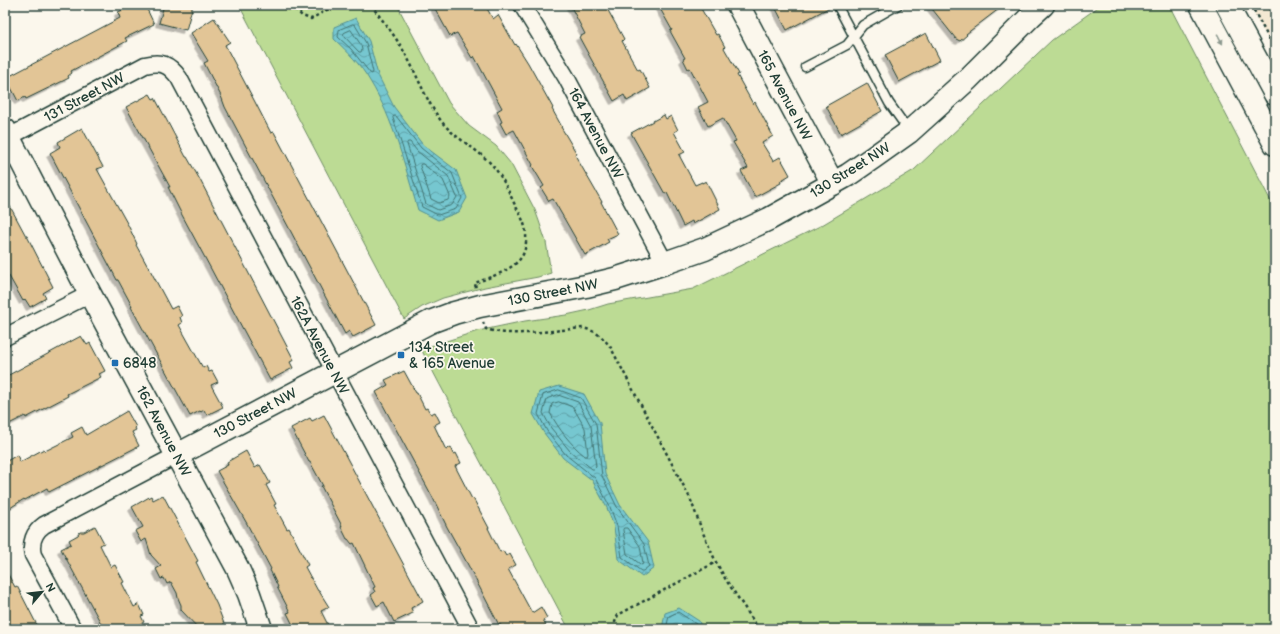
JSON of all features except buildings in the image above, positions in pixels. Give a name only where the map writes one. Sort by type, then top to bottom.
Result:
[{"type":"street","name":"164 Avenue NW","points":[[522,5],[566,77],[665,263]]},
{"type":"street","name":"165 Avenue NW","points":[[738,5],[833,184]]},
{"type":"street","name":"130 Street NW","points":[[73,629],[32,549],[36,532],[44,525],[430,322],[454,313],[480,306],[615,279],[705,249],[769,219],[833,184],[909,132],[968,79],[1043,5]]},
{"type":"street","points":[[1201,5],[1275,144]]},
{"type":"street","points":[[1227,5],[1275,94]]},
{"type":"street","name":"131 Street NW","points":[[6,135],[145,65],[153,63],[165,64]]},
{"type":"street","name":"162A Avenue NW","points":[[165,64],[176,73],[179,78],[471,629]]},
{"type":"street","name":"162 Avenue NW","points":[[6,135],[238,569],[249,594],[261,629]]},
{"type":"street","points":[[5,338],[90,294]]},
{"type":"lane","points":[[837,5],[888,103],[909,132]]},
{"type":"lane","points":[[805,67],[847,44],[863,24],[898,5]]},
{"type":"path","points":[[291,5],[302,16],[311,19],[335,5]]},
{"type":"path","points":[[372,5],[403,50],[435,112],[442,122],[450,131],[494,167],[504,183],[522,219],[525,228],[526,243],[521,259],[506,270],[475,283],[486,330],[492,332],[518,333],[583,328],[592,330],[606,340],[690,498],[716,562],[726,580],[759,629]]},
{"type":"path","points":[[1251,5],[1275,50]]},
{"type":"path","points":[[616,629],[614,622],[618,615],[716,562]]},
{"type":"shaded area","points":[[1249,5],[1275,5],[1275,51]]},
{"type":"green space","points":[[239,5],[397,5],[449,103],[469,126],[496,146],[511,164],[535,210],[546,242],[551,273],[538,277],[485,287],[443,298],[422,307],[404,319]]},
{"type":"green space","points":[[1101,5],[1169,5],[1275,209],[1275,629],[569,629],[421,349],[478,331],[525,321],[566,315],[608,304],[693,289],[822,225],[914,170],[1052,40]]},
{"type":"water","points":[[356,18],[369,41],[378,75],[394,107],[423,145],[456,170],[467,198],[459,212],[438,220],[418,210],[398,144],[386,112],[362,69],[349,53],[334,39],[334,27]]},
{"type":"water","points":[[559,386],[584,394],[600,423],[605,474],[620,505],[648,542],[654,568],[642,577],[618,559],[614,527],[607,508],[592,480],[563,458],[544,433],[533,414],[539,392]]},
{"type":"water","points":[[679,608],[699,621],[702,629],[662,629],[665,613]]},
{"type":"place","name":"134 Street & 165 Avenue","points":[[401,355]]},
{"type":"place","name":"6848","points":[[115,363]]}]
